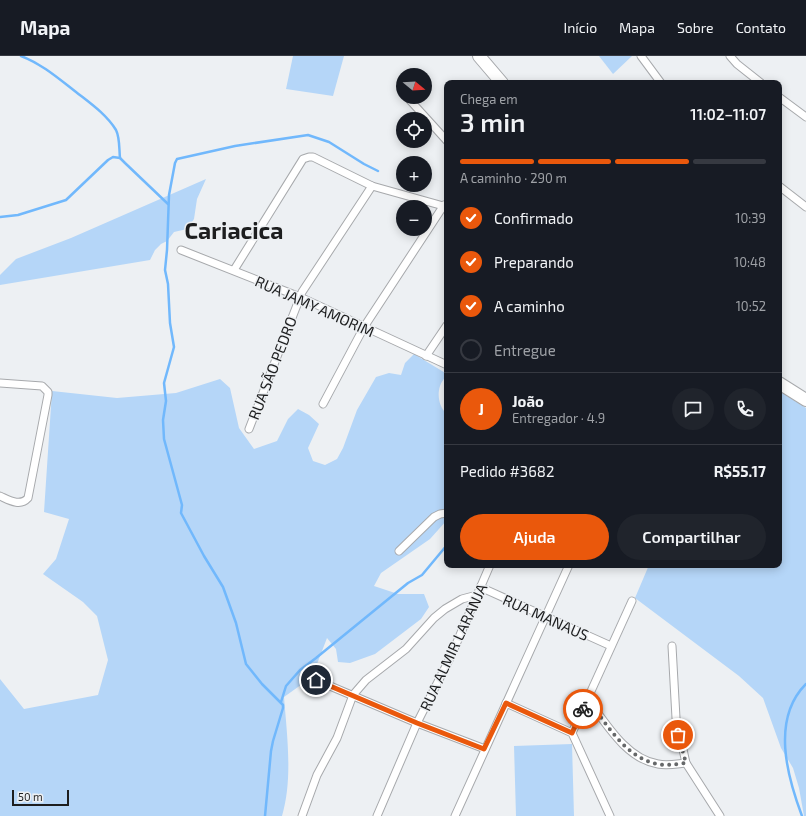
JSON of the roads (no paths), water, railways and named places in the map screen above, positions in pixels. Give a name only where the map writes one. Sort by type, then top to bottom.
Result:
[{"type":"main road","points":[[479,56],[499,80]]},
{"type":"main road","points":[[782,385],[806,400]]},
{"type":"street","points":[[641,56],[659,80]]},
{"type":"street","points":[[730,56],[737,64],[757,80]]},
{"type":"street","points":[[782,98],[806,117]]},
{"type":"street","points":[[413,104],[444,138]]},
{"type":"street","points":[[234,270],[303,159],[309,157],[313,157],[372,186],[444,205]]},
{"type":"street","name":"RUA SÃO PEDRO","points":[[249,428],[300,298],[307,284],[372,186]]},
{"type":"street","points":[[782,188],[806,207]]},
{"type":"street","points":[[323,404],[364,327],[444,209]]},
{"type":"street","name":"RUA JAMY AMORIM","points":[[181,250],[234,270],[300,298],[444,364]]},
{"type":"street","points":[[426,356],[444,330]]},
{"type":"street","points":[[0,383],[42,386],[48,392],[28,498],[19,503],[0,496]]},
{"type":"street","points":[[399,551],[434,517],[444,513]]},
{"type":"street","name":"RUA ALMIR LARANJA","points":[[377,816],[417,723],[441,677],[489,568]]},
{"type":"street","points":[[455,816],[567,568]]},
{"type":"street","name":"RUA MANAUS","points":[[480,587],[611,646]]},
{"type":"street","points":[[302,816],[317,775],[337,738],[353,695],[366,680],[406,649],[434,618],[445,609],[462,599],[477,595]]},
{"type":"street","points":[[572,733],[632,601]]},
{"type":"street","points":[[672,646],[676,718],[686,763],[720,816]]},
{"type":"street","points":[[316,680],[417,723],[484,749]]},
{"type":"street","points":[[587,698],[614,733],[630,751],[638,757],[658,764],[668,765],[686,763]]},
{"type":"street","points":[[506,703],[572,733],[610,816]]},
{"type":"waterway","points":[[21,56],[29,59],[50,72],[103,114],[116,130],[119,140],[120,158]]},
{"type":"waterway","points":[[265,816],[271,751],[283,705],[262,684],[246,664],[236,623],[223,587],[204,556],[181,513],[182,505],[164,439],[163,420],[166,401],[164,383],[174,347],[170,323],[168,284],[165,270],[169,195],[177,159],[235,146],[308,135],[329,142],[378,171]]},
{"type":"waterway","points":[[0,217],[18,215],[66,200],[113,157],[120,158],[168,204]]},
{"type":"waterway","points":[[281,702],[286,686],[300,670],[408,583],[422,575],[444,549]]},
{"type":"waterway","points":[[802,816],[787,766],[785,731],[788,714],[795,698],[806,684]]},
{"type":"district","name":"Cariacica","points":[[234,230]]}]
